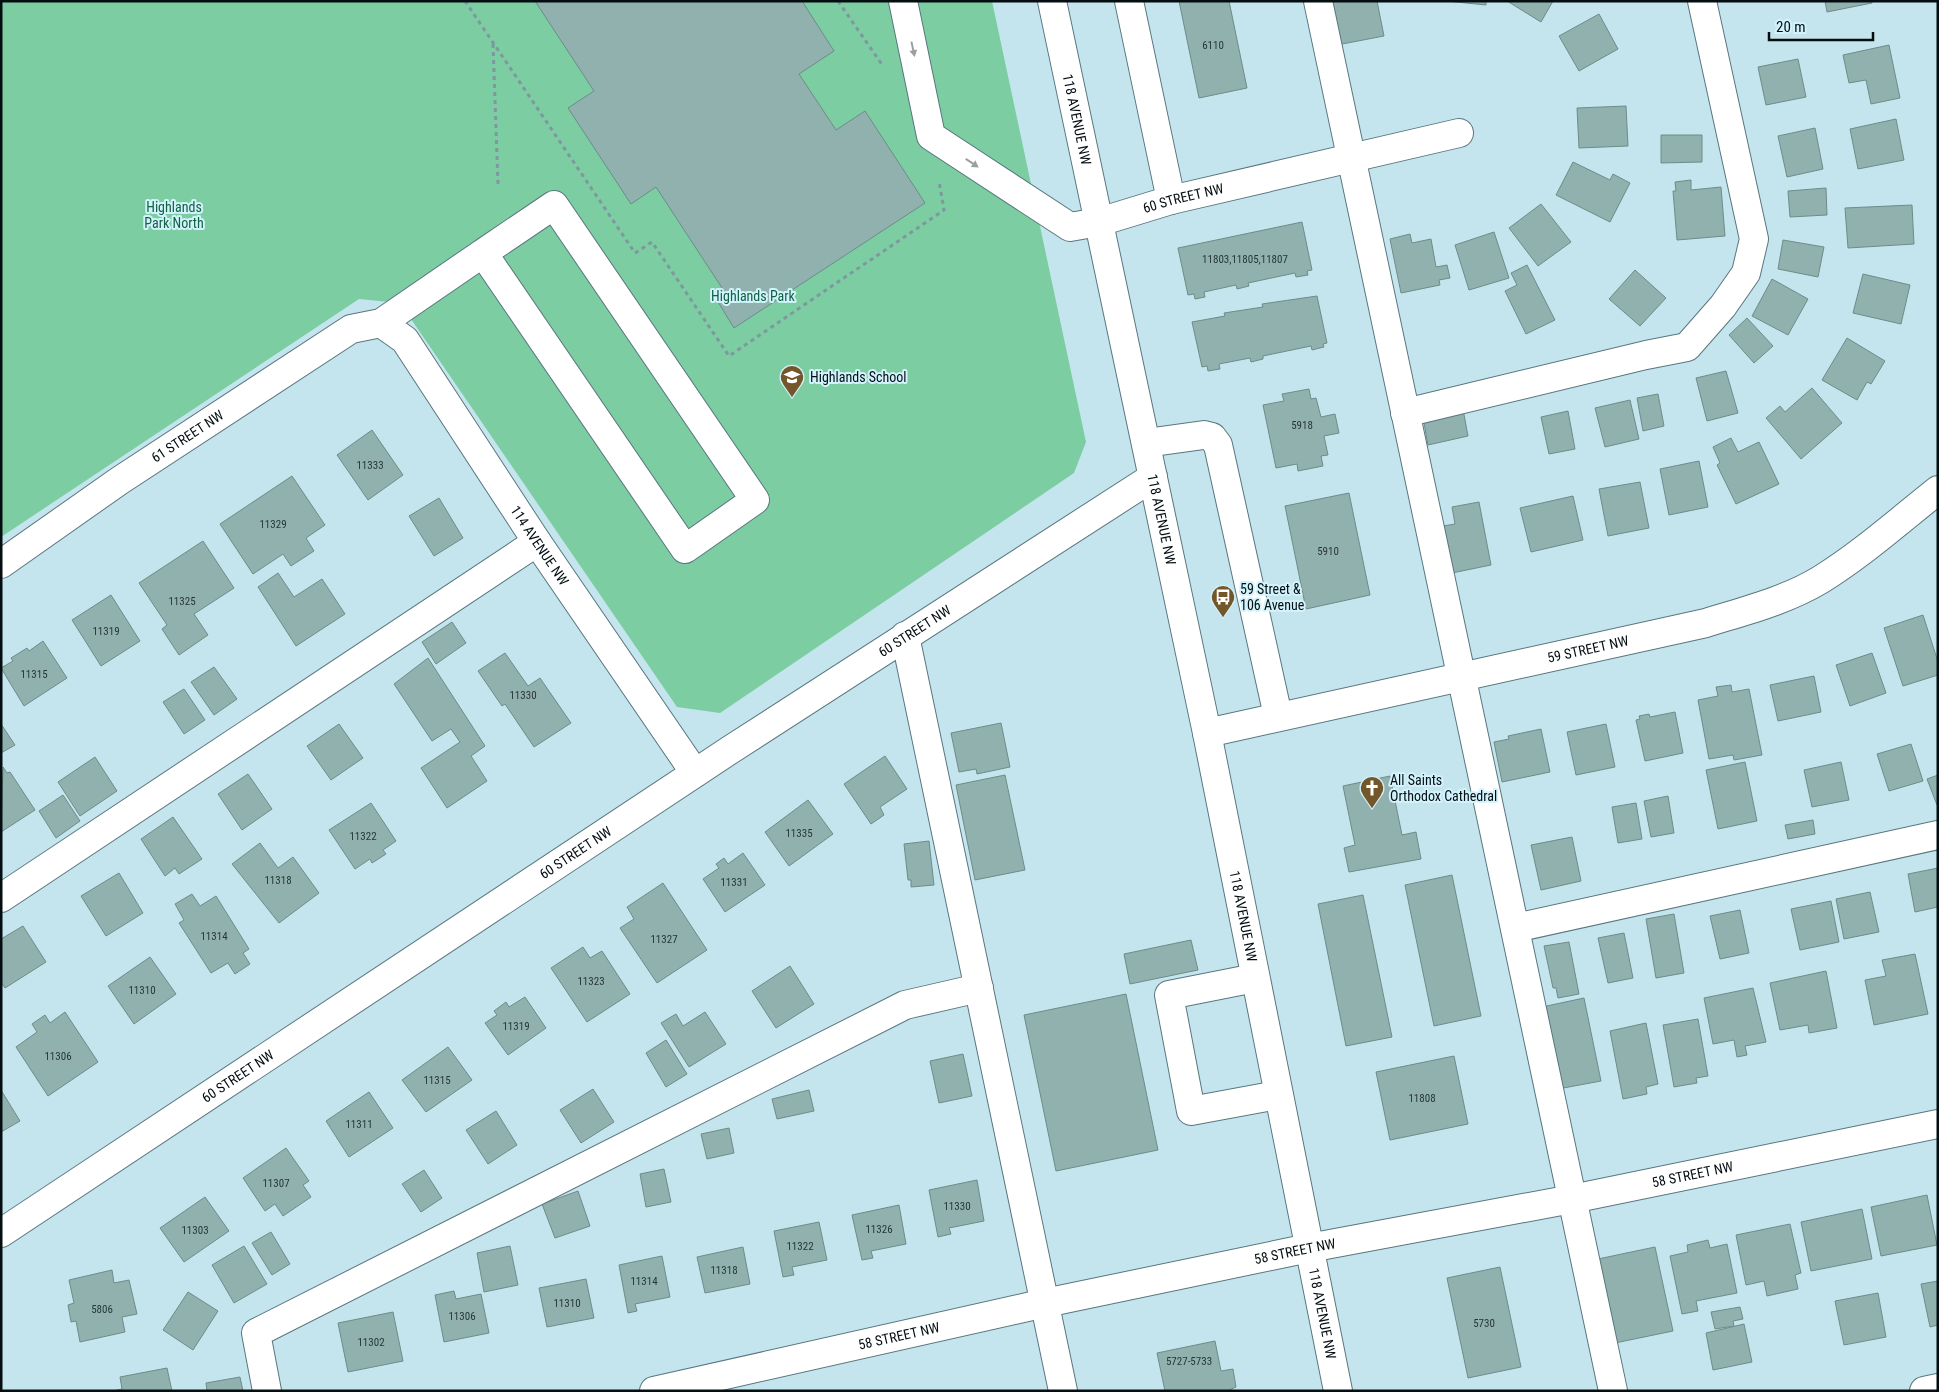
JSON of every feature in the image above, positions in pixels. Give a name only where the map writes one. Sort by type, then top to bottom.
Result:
[{"type":"street","points":[[903,1],[932,136]]},
{"type":"street","name":"118 AVENUE NW","points":[[1052,1],[1207,733],[1308,1248],[1338,1391]]},
{"type":"street","points":[[1128,1],[1170,200]]},
{"type":"street","points":[[1318,1],[1613,1391]]},
{"type":"street","points":[[1405,413],[1646,355],[1687,347],[1723,306],[1746,273],[1754,239],[1702,1]]},
{"type":"street","name":"60 STREET NW","points":[[932,136],[1070,227],[1099,222],[1170,200],[1459,133]]},
{"type":"street","points":[[381,323],[483,253],[554,205],[755,500],[685,548],[483,253]]},
{"type":"street","name":"114 AVENUE NW","points":[[381,323],[405,340],[537,542],[695,773]]},
{"type":"street","name":"61 STREET NW","points":[[1,564],[119,482],[351,329],[381,323]]},
{"type":"street","points":[[1146,444],[1204,435],[1212,438],[1218,445],[1278,716]]},
{"type":"street","name":"60 STREET NW","points":[[1,1233],[695,773],[1153,477]]},
{"type":"street","name":"59 STREET NW","points":[[1207,733],[1706,623],[1771,602],[1819,580],[1938,490]]},
{"type":"street","points":[[1,898],[537,542]]},
{"type":"street","points":[[905,636],[1063,1391]]},
{"type":"street","points":[[1515,928],[1938,835]]},
{"type":"street","points":[[1255,978],[1169,996],[1191,1111],[1278,1095]]},
{"type":"street","points":[[267,1391],[256,1333],[905,1005],[979,988]]},
{"type":"street","name":"58 STREET NW","points":[[654,1391],[1045,1303],[1308,1248],[1572,1199],[1938,1124]]},
{"type":"street","points":[[1924,1391],[1938,1388]]},
{"type":"path","points":[[465,1],[635,253],[652,242],[729,356],[944,210],[932,136]]},
{"type":"path","points":[[493,43],[498,184]]},
{"type":"green space","name":"Highlands Park","points":[[1,1],[992,1],[1086,442],[1074,473],[720,713],[677,707],[400,303],[359,299],[1,537]]},
{"type":"building","points":[[535,1],[802,1],[834,51],[799,74],[836,130],[865,111],[925,203],[734,328],[715,297],[724,291],[656,187],[631,204],[568,108],[594,91]]},
{"type":"building","points":[[1179,1],[1229,1],[1247,88],[1199,98]]},
{"type":"building","points":[[1328,1],[1377,1],[1384,36],[1337,45]]},
{"type":"building","points":[[1446,1],[1486,1],[1486,5]]},
{"type":"building","points":[[1507,1],[1553,1],[1541,22]]},
{"type":"building","points":[[1825,1],[1872,1],[1872,3],[1827,12]]},
{"type":"building","points":[[1599,14],[1618,49],[1579,71],[1559,36]]},
{"type":"building","points":[[1889,45],[1900,98],[1871,104],[1866,80],[1849,83],[1843,55]]},
{"type":"building","points":[[1798,59],[1806,97],[1766,105],[1758,67]]},
{"type":"building","points":[[1626,106],[1628,146],[1579,148],[1577,108]]},
{"type":"building","points":[[1896,119],[1904,160],[1858,169],[1850,129]]},
{"type":"building","points":[[1815,128],[1823,169],[1787,177],[1778,136]]},
{"type":"building","points":[[1661,135],[1702,135],[1702,162],[1661,163]]},
{"type":"building","points":[[1573,162],[1610,180],[1613,174],[1630,183],[1610,222],[1556,195]]},
{"type":"building","points":[[1691,180],[1691,190],[1721,187],[1725,236],[1677,240],[1673,191],[1676,191],[1675,182]]},
{"type":"building","points":[[1826,188],[1827,215],[1790,217],[1788,191]]},
{"type":"building","points":[[1541,204],[1571,242],[1538,266],[1509,228]]},
{"type":"building","points":[[1912,205],[1914,244],[1848,248],[1845,208]]},
{"type":"building","points":[[1302,222],[1312,270],[1307,271],[1308,275],[1296,277],[1295,273],[1248,283],[1249,286],[1237,289],[1236,285],[1204,292],[1205,297],[1195,299],[1194,294],[1188,295],[1178,248]]},
{"type":"building","points":[[1494,232],[1509,278],[1469,290],[1455,245]]},
{"type":"building","points":[[1410,234],[1412,243],[1431,239],[1436,267],[1447,265],[1450,278],[1439,280],[1440,285],[1401,293],[1390,239]]},
{"type":"building","points":[[1783,240],[1824,247],[1818,277],[1778,269]]},
{"type":"building","points":[[1527,265],[1555,320],[1526,334],[1505,291],[1517,285],[1511,273]]},
{"type":"building","points":[[1635,270],[1666,298],[1640,326],[1609,299]]},
{"type":"building","points":[[1863,274],[1910,285],[1901,324],[1853,313]]},
{"type":"building","points":[[1772,279],[1808,299],[1788,335],[1752,316]]},
{"type":"building","points":[[1317,296],[1327,343],[1323,344],[1324,347],[1312,350],[1311,346],[1263,356],[1263,359],[1251,362],[1250,358],[1219,364],[1220,369],[1208,371],[1207,366],[1202,367],[1192,322],[1225,316],[1224,313],[1263,307],[1262,304]]},
{"type":"building","points":[[1747,318],[1773,346],[1754,363],[1729,335]]},
{"type":"building","points":[[1847,338],[1885,361],[1871,384],[1867,382],[1857,400],[1822,380]]},
{"type":"building","points":[[1726,371],[1738,413],[1707,421],[1696,378]]},
{"type":"building","points":[[1812,388],[1842,423],[1801,459],[1766,418],[1780,406],[1785,412]]},
{"type":"building","points":[[1309,389],[1311,399],[1316,398],[1321,417],[1335,414],[1339,433],[1324,436],[1328,455],[1321,456],[1323,466],[1298,471],[1297,464],[1276,468],[1263,405],[1284,401],[1282,394]]},
{"type":"building","points":[[1658,394],[1664,426],[1643,431],[1637,398]]},
{"type":"building","points":[[1630,400],[1639,439],[1605,447],[1595,408]]},
{"type":"building","points":[[1462,404],[1468,436],[1428,445],[1422,412]]},
{"type":"building","points":[[1568,411],[1575,449],[1549,454],[1541,417]]},
{"type":"building","points":[[372,430],[403,475],[368,500],[337,455]]},
{"type":"building","points":[[1731,438],[1738,452],[1759,442],[1779,484],[1736,504],[1717,465],[1720,463],[1713,447]]},
{"type":"building","points":[[1699,461],[1708,507],[1669,515],[1660,469]]},
{"type":"building","points":[[292,476],[325,525],[306,538],[314,551],[291,566],[283,554],[253,574],[220,524]]},
{"type":"building","points":[[1640,482],[1649,528],[1608,536],[1599,489]]},
{"type":"building","points":[[1349,493],[1370,595],[1306,609],[1285,506]]},
{"type":"building","points":[[1573,496],[1583,540],[1531,552],[1520,508]]},
{"type":"building","points":[[439,498],[463,538],[434,556],[409,516]]},
{"type":"building","points":[[1479,502],[1491,565],[1452,573],[1443,526],[1455,524],[1452,507]]},
{"type":"building","points":[[203,541],[234,588],[194,614],[208,635],[179,655],[162,629],[167,625],[139,583]]},
{"type":"building","points":[[278,573],[294,597],[322,579],[345,614],[296,646],[258,587]]},
{"type":"building","points":[[111,595],[140,641],[101,666],[72,620]]},
{"type":"building","points":[[1923,615],[1938,662],[1938,675],[1903,686],[1884,628]]},
{"type":"building","points":[[452,622],[466,643],[436,664],[422,642]]},
{"type":"building","points":[[43,641],[67,678],[24,706],[1,668],[13,661],[11,658],[27,648],[29,651]]},
{"type":"building","points":[[505,653],[528,686],[540,678],[571,723],[534,747],[505,704],[502,706],[478,671]]},
{"type":"building","points":[[1872,653],[1886,693],[1850,706],[1836,665]]},
{"type":"building","points":[[428,658],[485,746],[471,756],[487,781],[447,808],[421,768],[460,742],[451,729],[432,741],[394,684]]},
{"type":"building","points":[[214,667],[237,699],[214,715],[191,682]]},
{"type":"building","points":[[1814,676],[1821,712],[1778,721],[1770,685]]},
{"type":"building","points":[[1731,685],[1732,692],[1749,689],[1762,755],[1734,760],[1733,755],[1709,759],[1698,700],[1718,696],[1716,687]]},
{"type":"building","points":[[184,689],[205,720],[184,734],[163,702]]},
{"type":"building","points":[[1675,712],[1683,753],[1645,761],[1636,720],[1640,719],[1639,716],[1649,714],[1650,717]]},
{"type":"building","points":[[1001,723],[1010,767],[977,774],[976,769],[959,772],[951,733]]},
{"type":"building","points":[[1,724],[15,745],[1,753]]},
{"type":"building","points":[[339,724],[363,758],[331,780],[307,746]]},
{"type":"building","points":[[1606,724],[1615,767],[1576,775],[1567,732]]},
{"type":"building","points":[[1541,729],[1550,772],[1502,782],[1494,742],[1509,739],[1508,736]]},
{"type":"building","points":[[1911,744],[1923,781],[1889,791],[1877,754]]},
{"type":"building","points":[[885,756],[907,789],[880,807],[884,815],[871,824],[844,784]]},
{"type":"building","points":[[95,757],[117,791],[80,816],[58,782]]},
{"type":"building","points":[[1745,762],[1757,821],[1718,829],[1706,770]]},
{"type":"building","points":[[1841,762],[1849,800],[1812,807],[1804,770]]},
{"type":"building","points":[[3,767],[7,773],[10,772],[35,810],[1,832]]},
{"type":"building","points":[[248,774],[272,809],[242,830],[218,794]]},
{"type":"building","points":[[1005,775],[1025,870],[975,880],[956,785]]},
{"type":"building","points":[[1938,775],[1938,804],[1937,805],[1927,779]]},
{"type":"building","name":"All Saints Orthodox Cathedral","points":[[1390,776],[1402,835],[1416,832],[1421,859],[1349,872],[1344,848],[1355,845],[1343,786]]},
{"type":"building","points":[[63,795],[80,821],[56,838],[39,811]]},
{"type":"building","points":[[1668,796],[1674,833],[1651,837],[1644,801]]},
{"type":"building","points":[[808,800],[833,834],[789,866],[765,832]]},
{"type":"building","points":[[371,803],[396,841],[383,850],[386,854],[372,863],[370,859],[355,869],[329,830]]},
{"type":"building","points":[[1636,803],[1642,839],[1618,843],[1612,807]]},
{"type":"building","points":[[173,817],[202,859],[179,874],[175,868],[165,876],[141,839]]},
{"type":"building","points":[[1813,820],[1815,834],[1788,839],[1785,825]]},
{"type":"building","points":[[1572,837],[1581,881],[1541,890],[1531,845]]},
{"type":"building","points":[[929,841],[934,885],[911,887],[911,880],[908,880],[904,844]]},
{"type":"building","points":[[260,843],[278,868],[293,857],[319,893],[279,923],[232,864]]},
{"type":"building","points":[[743,853],[765,885],[725,912],[703,879],[719,868],[716,864],[724,858],[728,864]]},
{"type":"building","points":[[1938,868],[1938,907],[1915,912],[1908,874]]},
{"type":"building","points":[[119,873],[143,913],[106,936],[81,896]]},
{"type":"building","points":[[1452,875],[1481,1016],[1434,1026],[1405,885]]},
{"type":"building","points":[[663,883],[707,950],[657,983],[620,928],[634,919],[627,907]]},
{"type":"building","points":[[1870,892],[1879,932],[1844,939],[1836,899]]},
{"type":"building","points":[[192,894],[200,906],[216,896],[249,949],[243,953],[250,964],[235,974],[228,963],[211,973],[179,923],[184,920],[175,904]]},
{"type":"building","points":[[1363,895],[1392,1037],[1346,1046],[1318,904]]},
{"type":"building","points":[[1831,901],[1839,942],[1800,950],[1791,909]]},
{"type":"building","points":[[1740,910],[1749,953],[1720,959],[1710,916]]},
{"type":"building","points":[[1674,914],[1684,973],[1656,978],[1646,919]]},
{"type":"building","points":[[23,926],[46,962],[5,988],[1,982],[1,939]]},
{"type":"building","points":[[1624,933],[1633,978],[1608,983],[1598,938]]},
{"type":"building","points":[[1191,940],[1198,970],[1130,984],[1124,954]]},
{"type":"building","points":[[1569,942],[1579,994],[1558,998],[1556,988],[1553,988],[1544,946]]},
{"type":"building","points":[[583,947],[590,958],[602,951],[630,994],[587,1022],[551,968]]},
{"type":"building","points":[[1915,954],[1928,1014],[1874,1025],[1865,980],[1886,976],[1882,960]]},
{"type":"building","points":[[150,957],[176,994],[134,1024],[108,986]]},
{"type":"building","points":[[790,966],[814,1004],[776,1028],[752,991]]},
{"type":"building","points":[[1826,971],[1837,1028],[1809,1033],[1808,1025],[1780,1030],[1770,983]]},
{"type":"building","points":[[1753,988],[1766,1042],[1745,1046],[1747,1055],[1737,1057],[1734,1040],[1713,1044],[1704,998]]},
{"type":"building","points":[[1126,994],[1158,1150],[1056,1171],[1024,1015]]},
{"type":"building","points":[[525,997],[546,1028],[508,1055],[485,1023],[497,1015],[494,1011],[506,1002],[509,1007]]},
{"type":"building","points":[[1584,998],[1601,1081],[1558,1089],[1542,1007]]},
{"type":"building","points":[[65,1012],[98,1062],[48,1096],[16,1047],[37,1032],[32,1024],[45,1015],[50,1023]]},
{"type":"building","points":[[705,1012],[726,1044],[689,1067],[661,1023],[676,1014],[683,1026]]},
{"type":"building","points":[[1698,1019],[1708,1076],[1696,1078],[1697,1083],[1674,1087],[1663,1025]]},
{"type":"building","points":[[1646,1023],[1658,1084],[1646,1087],[1647,1094],[1623,1099],[1610,1031]]},
{"type":"building","points":[[666,1040],[687,1074],[666,1087],[646,1053]]},
{"type":"building","points":[[448,1047],[472,1080],[426,1112],[402,1080]]},
{"type":"building","points":[[963,1054],[972,1096],[939,1103],[930,1061]]},
{"type":"building","points":[[1454,1056],[1468,1124],[1390,1140],[1376,1072]]},
{"type":"building","points":[[593,1089],[614,1122],[581,1143],[560,1110]]},
{"type":"building","points":[[1,1090],[20,1121],[1,1132]]},
{"type":"building","points":[[809,1090],[814,1111],[777,1119],[772,1099]]},
{"type":"building","points":[[369,1092],[393,1128],[349,1157],[326,1121]]},
{"type":"building","points":[[496,1111],[517,1145],[488,1164],[466,1130]]},
{"type":"building","points":[[729,1128],[734,1153],[707,1159],[701,1134]]},
{"type":"building","points":[[286,1148],[309,1181],[303,1185],[311,1197],[283,1216],[275,1204],[265,1211],[243,1178]]},
{"type":"building","points":[[664,1169],[671,1202],[646,1207],[640,1174]]},
{"type":"building","points":[[424,1170],[442,1198],[421,1212],[402,1184]]},
{"type":"building","points":[[977,1180],[984,1221],[949,1228],[951,1234],[938,1237],[929,1190]]},
{"type":"building","points":[[578,1191],[590,1226],[555,1238],[542,1204]]},
{"type":"building","points":[[1927,1195],[1937,1245],[1881,1256],[1871,1207]]},
{"type":"building","points":[[205,1197],[229,1231],[184,1262],[160,1228]]},
{"type":"building","points":[[899,1205],[906,1244],[871,1251],[873,1258],[862,1260],[852,1215]]},
{"type":"building","points":[[1862,1209],[1872,1259],[1811,1271],[1801,1222]]},
{"type":"building","points":[[819,1222],[827,1260],[792,1267],[794,1275],[783,1277],[774,1231]]},
{"type":"building","points":[[1790,1224],[1801,1273],[1795,1275],[1798,1289],[1767,1296],[1764,1281],[1746,1285],[1736,1235]]},
{"type":"building","points":[[271,1232],[290,1264],[272,1275],[252,1243]]},
{"type":"building","points":[[1708,1240],[1710,1248],[1727,1244],[1737,1293],[1696,1301],[1698,1311],[1682,1314],[1670,1256],[1688,1252],[1687,1245]]},
{"type":"building","points":[[244,1246],[267,1284],[234,1303],[212,1265]]},
{"type":"building","points":[[510,1246],[518,1285],[484,1292],[477,1253]]},
{"type":"building","points":[[743,1247],[750,1284],[705,1293],[697,1257]]},
{"type":"building","points":[[1655,1247],[1673,1331],[1615,1343],[1598,1259]]},
{"type":"building","points":[[662,1256],[670,1297],[635,1304],[637,1311],[628,1313],[619,1265]]},
{"type":"building","points":[[1500,1267],[1521,1367],[1468,1378],[1447,1278]]},
{"type":"building","points":[[112,1270],[114,1283],[129,1280],[137,1314],[122,1317],[125,1332],[80,1342],[76,1321],[71,1322],[68,1305],[74,1303],[69,1280]]},
{"type":"building","points":[[586,1279],[594,1318],[547,1327],[539,1288]]},
{"type":"building","points":[[1938,1281],[1938,1325],[1930,1327],[1921,1284]]},
{"type":"building","points":[[454,1291],[456,1299],[481,1294],[489,1333],[444,1342],[435,1295]]},
{"type":"building","points":[[188,1292],[218,1311],[193,1350],[163,1330]]},
{"type":"building","points":[[1878,1293],[1886,1337],[1844,1345],[1835,1301]]},
{"type":"building","points":[[1740,1307],[1743,1319],[1733,1321],[1734,1326],[1715,1329],[1711,1312]]},
{"type":"building","points":[[393,1312],[403,1361],[348,1372],[338,1323]]},
{"type":"building","points":[[1744,1324],[1752,1362],[1713,1370],[1706,1333]]},
{"type":"building","points":[[1215,1341],[1221,1371],[1233,1369],[1236,1387],[1227,1391],[1165,1391],[1157,1353]]},
{"type":"building","points":[[167,1368],[172,1391],[113,1391],[122,1389],[120,1377]]},
{"type":"building","points":[[240,1377],[243,1391],[207,1391],[206,1383]]},
{"type":"place","name":"Highlands School","points":[[792,398]]},
{"type":"place","name":"59 Street & 106 Avenue","points":[[1223,618]]},
{"type":"place","name":"All Saints Orthodox Cathedral","points":[[1372,809]]},
{"type":"park label","name":"Highlands Park North","points":[[174,216]]}]
